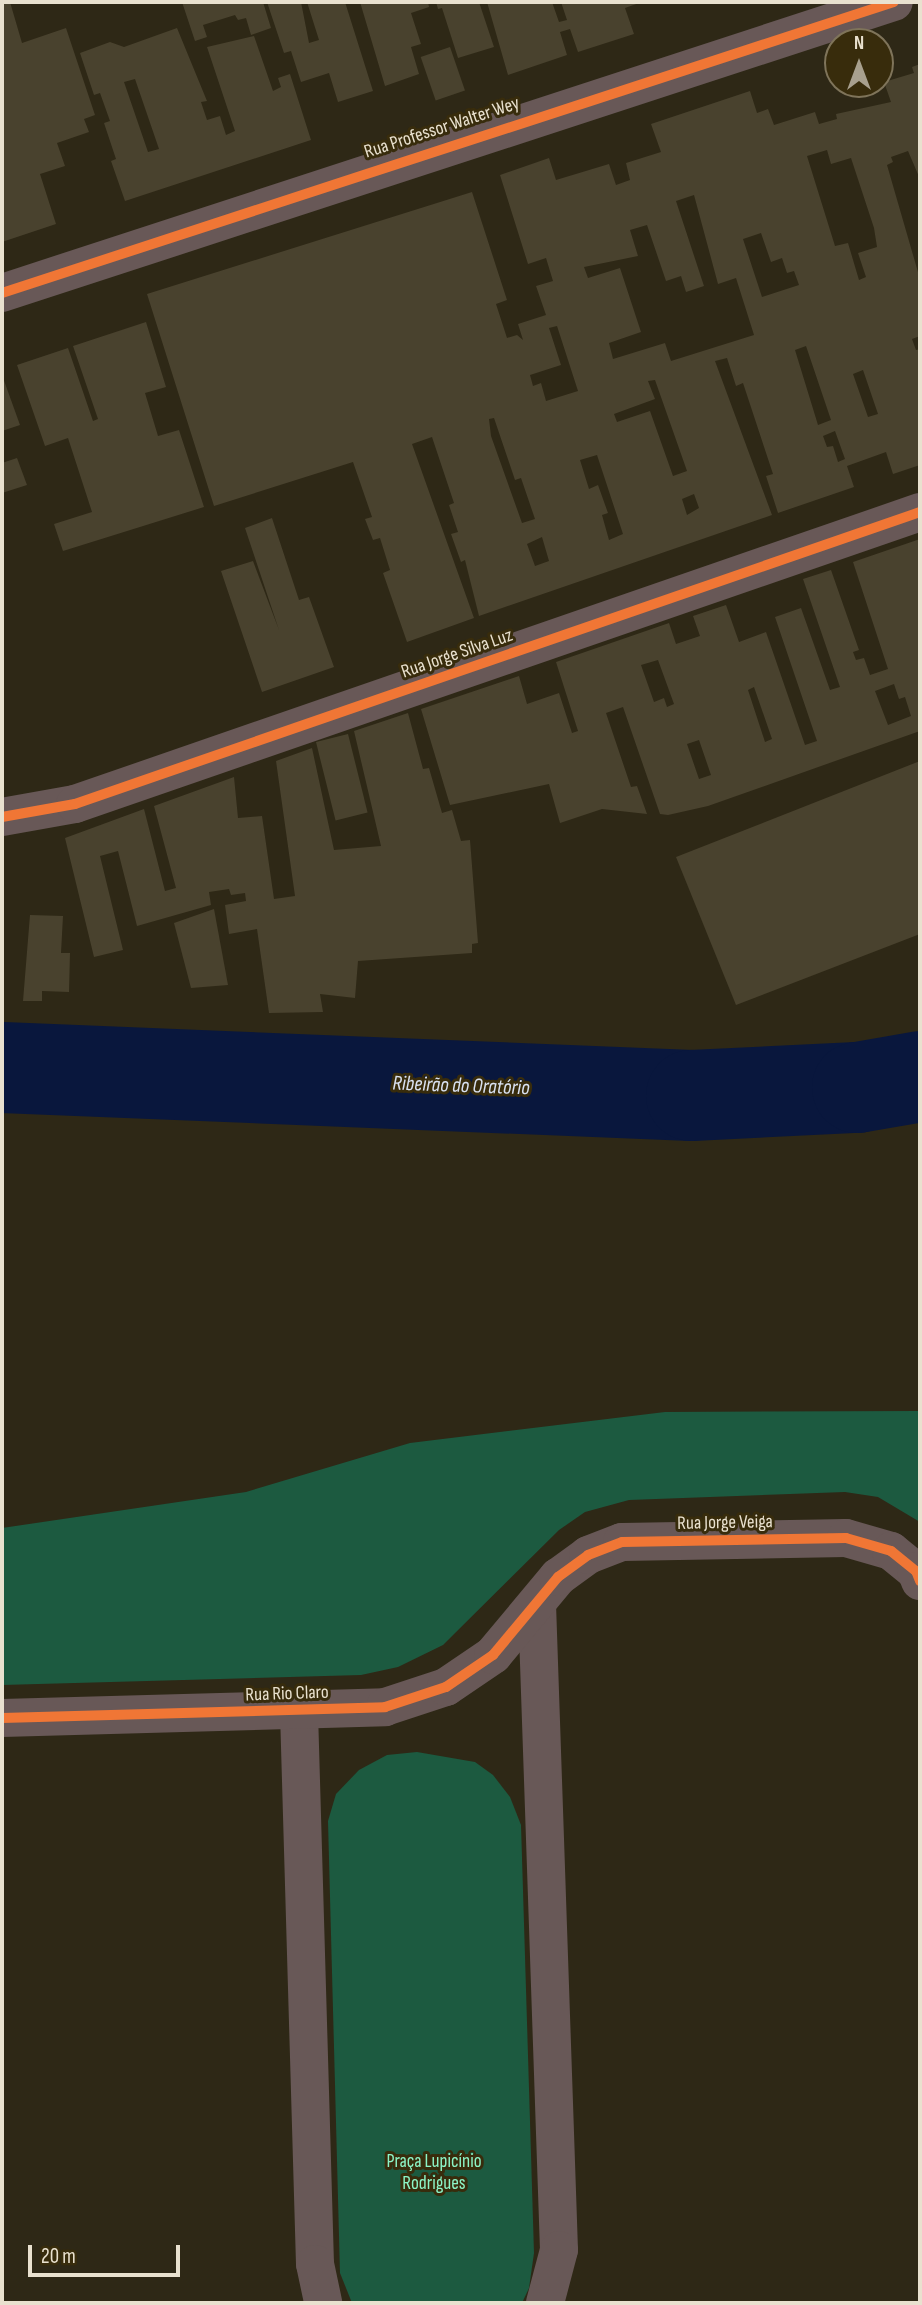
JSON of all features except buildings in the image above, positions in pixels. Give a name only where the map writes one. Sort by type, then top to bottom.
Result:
[{"type":"street","name":"Rua Professor Walter Wey","points":[[2,293],[387,163],[894,2]]},
{"type":"street","name":"Rua Jorge Silva Luz","points":[[2,817],[75,804],[920,512]]},
{"type":"street","name":"Rua Jorge Veiga","points":[[537,1604],[558,1577],[588,1555],[622,1542],[846,1538],[891,1551],[916,1571],[920,1581]]},
{"type":"street","name":"Rua Rio Claro","points":[[2,1718],[299,1712],[385,1707],[446,1687],[493,1655],[537,1604]]},
{"type":"street","points":[[537,1604],[559,2250],[545,2303]]},
{"type":"street","points":[[299,1712],[315,2264],[323,2303]]},
{"type":"green space","points":[[920,1411],[920,1522],[878,1497],[845,1492],[629,1500],[585,1512],[559,1530],[443,1645],[398,1667],[361,1675],[2,1685],[2,1528],[246,1492],[410,1443],[665,1412]]},
{"type":"green space","name":"Praça Lupicínio Rodrigues","points":[[417,1752],[475,1762],[493,1775],[510,1797],[521,1825],[534,2253],[529,2288],[522,2303],[352,2303],[340,2273],[328,1821],[336,1794],[359,1770],[387,1755]]},
{"type":"waterway","name":"Ribeirão do Oratório","points":[[2,1067],[691,1095],[857,1087],[920,1076]]},
{"type":"cycle path","points":[[2,293],[894,2]]},
{"type":"cycle path","points":[[2,817],[75,804],[920,512]]},
{"type":"cycle path","points":[[2,1718],[385,1707],[446,1687],[493,1655],[558,1577],[588,1555],[622,1542],[846,1538],[891,1551],[916,1571],[920,1581]]}]
